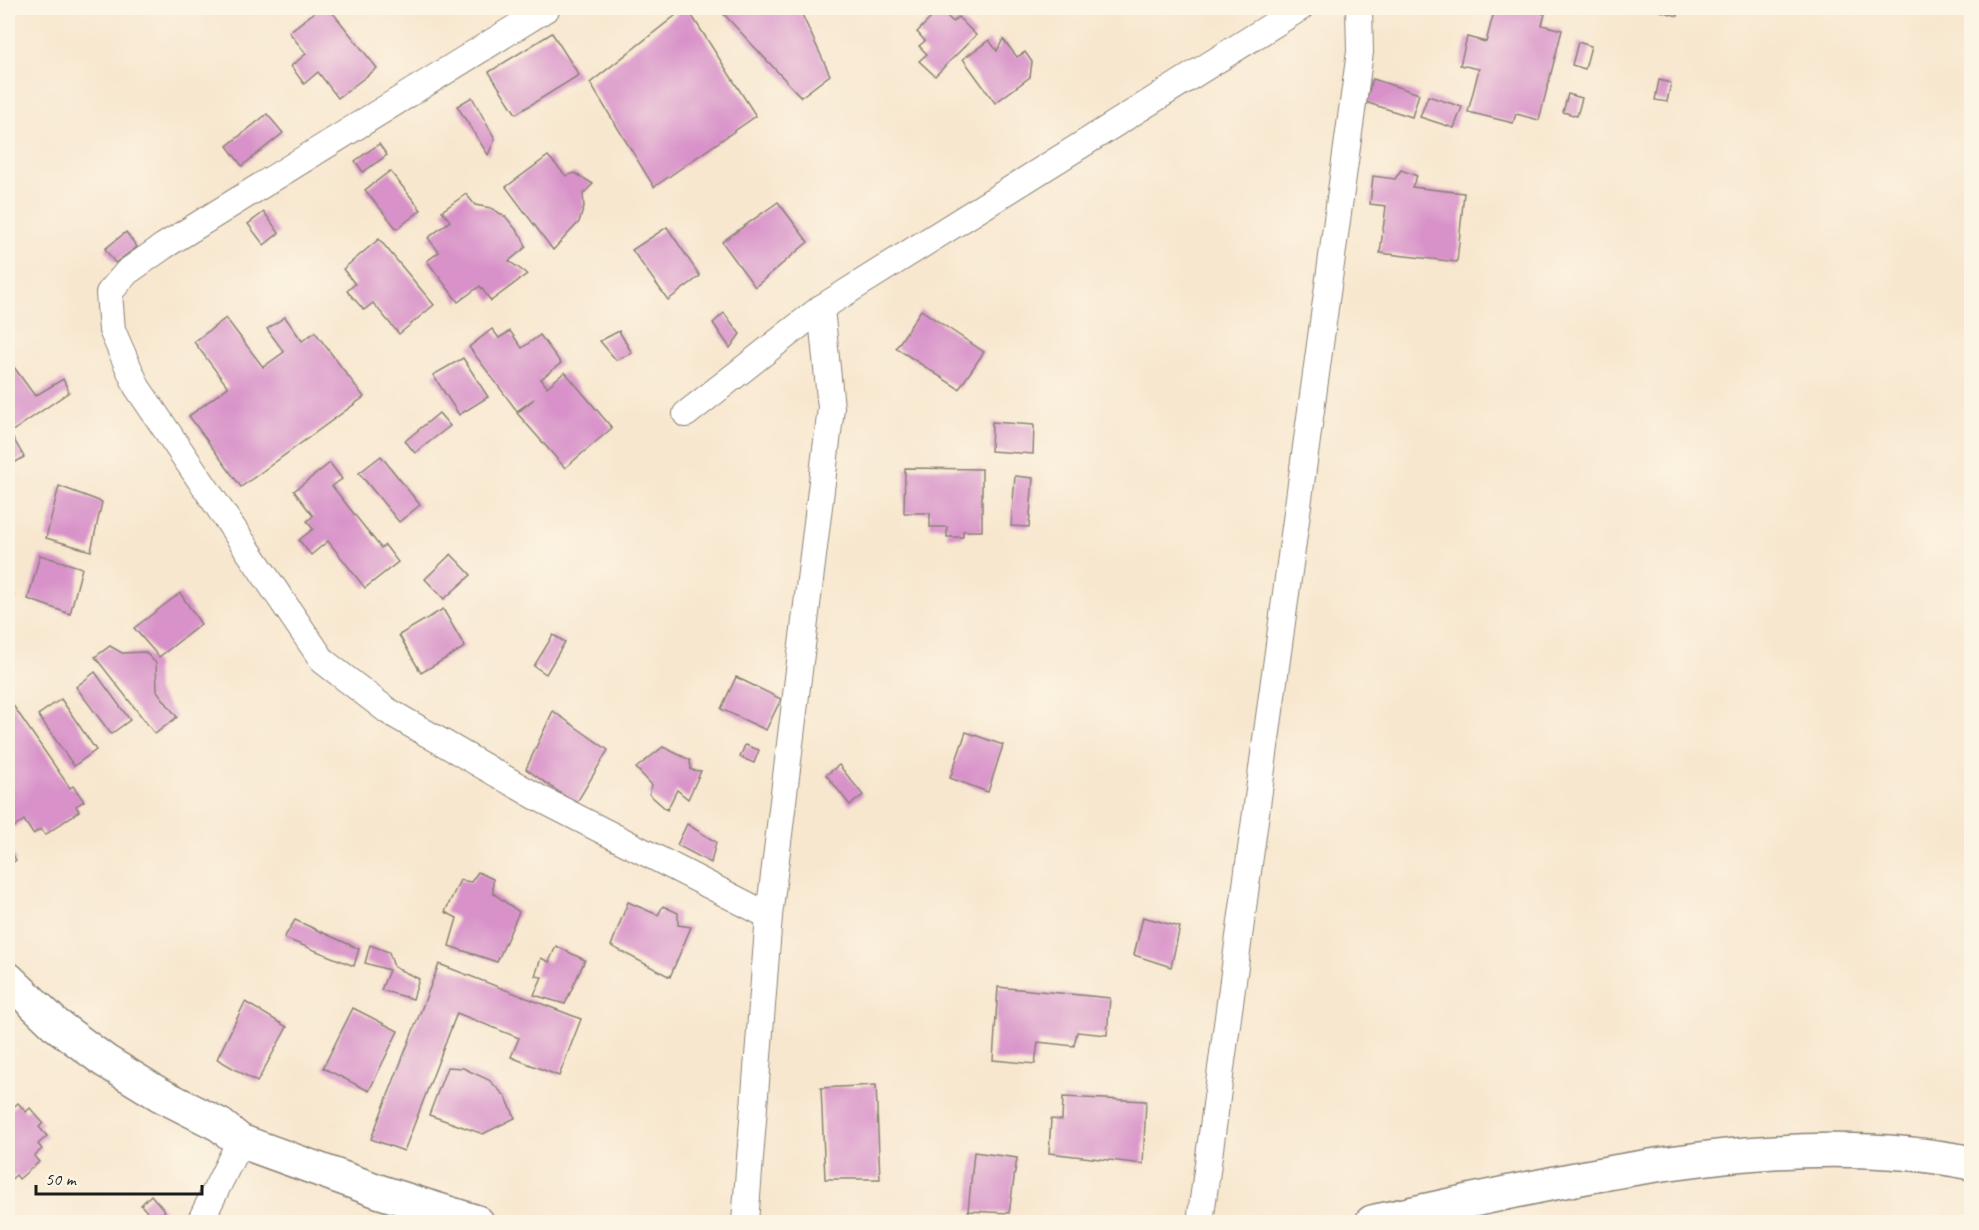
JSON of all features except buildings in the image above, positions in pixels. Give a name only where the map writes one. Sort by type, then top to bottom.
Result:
[{"type":"main road","points":[[8,979],[55,1024],[105,1061],[159,1094],[220,1125],[240,1141],[392,1195],[477,1222]]},
{"type":"main road","points":[[1372,1222],[1527,1189],[1646,1167],[1776,1151],[1919,1154],[1971,1163]]},
{"type":"street","points":[[547,8],[164,246],[127,272],[109,292],[112,330],[137,387],[323,661],[388,711],[537,797],[769,916]]},
{"type":"street","points":[[686,414],[821,308],[1300,8]]},
{"type":"street","points":[[1200,1222],[1360,52],[1359,8]]},
{"type":"street","points":[[745,1222],[769,916],[831,408],[821,308]]},
{"type":"street","points":[[200,1222],[240,1141]]}]
